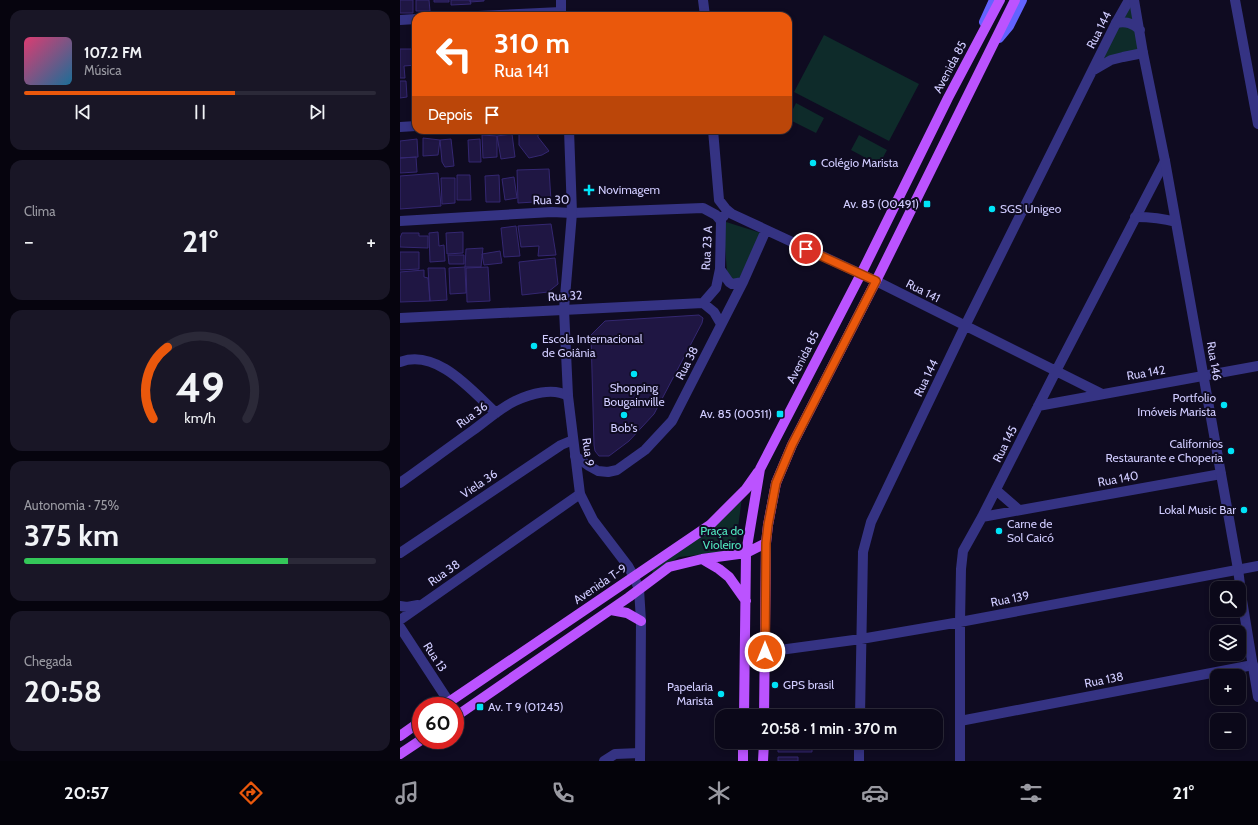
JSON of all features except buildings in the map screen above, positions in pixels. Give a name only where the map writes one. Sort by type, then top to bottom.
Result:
[{"type":"main road","name":"Avenida 85","points":[[982,35],[984,19],[994,0]]},
{"type":"main road","name":"Avenida 85","points":[[744,709],[746,553],[760,469],[861,274],[948,98],[1000,0]]},
{"type":"main road","points":[[764,709],[766,543],[776,483],[792,445],[876,281],[1015,0]]},
{"type":"main road","points":[[994,45],[1009,26],[1022,0]]},
{"type":"main road","name":"Avenida T-9","points":[[456,697],[710,525],[746,489],[760,469]]},
{"type":"main road","points":[[464,711],[611,610],[669,567],[702,559],[746,553],[766,543]]},
{"type":"main road","points":[[702,559],[719,568],[729,577],[746,601]]},
{"type":"main road","points":[[611,610],[627,613],[641,621]]},
{"type":"main road","points":[[400,736],[412,727]]},
{"type":"main road","points":[[400,754],[412,746]]},
{"type":"main road","points":[[743,749],[743,761]]},
{"type":"main road","points":[[763,761],[764,749]]},
{"type":"street","points":[[560,0],[561,12]]},
{"type":"street","points":[[704,0],[705,12]]},
{"type":"street","name":"Rua 144","points":[[860,709],[863,552],[871,522],[965,326],[1116,23],[1129,0]]},
{"type":"street","name":"Rua 146","points":[[1134,0],[1204,376],[1238,569],[1258,697]]},
{"type":"street","points":[[1235,0],[1258,124]]},
{"type":"street","points":[[400,20],[412,19]]},
{"type":"street","points":[[1116,23],[1129,23],[1140,30]]},
{"type":"street","name":"Rua 144","points":[[1092,71],[1111,60],[1143,53]]},
{"type":"street","points":[[400,127],[412,126]]},
{"type":"street","name":"Rua 9","points":[[569,134],[572,213],[564,309],[568,396],[573,440],[580,494],[593,520],[628,566],[639,589],[641,621],[640,757]]},
{"type":"street","points":[[713,134],[719,200],[726,210],[732,214]]},
{"type":"street","name":"Rua 145","points":[[960,761],[960,622],[961,569],[963,551],[996,490],[1165,160]]},
{"type":"street","points":[[718,194],[714,200],[703,208],[716,215],[721,221]]},
{"type":"street","name":"Rua 30","points":[[400,221],[552,212],[572,213],[703,208]]},
{"type":"street","name":"Rua 141","points":[[732,214],[876,281],[1102,394]]},
{"type":"street","name":"Rua 23 A","points":[[703,303],[716,288],[720,268],[722,217],[732,214]]},
{"type":"street","points":[[1135,217],[1160,218],[1176,222]]},
{"type":"street","name":"Rua 38","points":[[575,456],[589,466],[598,470],[608,472],[617,470],[644,450],[672,421],[742,282],[766,230]]},
{"type":"street","points":[[720,268],[732,284],[742,282]]},
{"type":"street","points":[[703,303],[714,312],[721,324]]},
{"type":"street","name":"Rua 32","points":[[400,318],[703,303]]},
{"type":"street","points":[[400,362],[418,360],[434,363],[456,375],[496,413]]},
{"type":"street","name":"Rua 142","points":[[1038,406],[1258,366]]},
{"type":"street","name":"Rua 36","points":[[400,483],[496,413],[514,402],[533,395],[555,392],[563,393],[568,396]]},
{"type":"street","name":"Viela 36","points":[[400,553],[561,445],[573,440]]},
{"type":"street","name":"Rua 140","points":[[982,517],[1221,474]]},
{"type":"street","points":[[996,490],[1019,510]]},
{"type":"street","name":"Rua 38","points":[[400,620],[580,494]]},
{"type":"street","name":"Rua 139","points":[[765,652],[861,639],[960,622],[1258,566]]},
{"type":"street","name":"Rua 38","points":[[400,606],[407,607],[422,604]]},
{"type":"street","name":"Rua 13","points":[[400,627],[442,697]]},
{"type":"street","name":"Rua 138","points":[[960,720],[1253,665]]},
{"type":"street","points":[[859,749],[859,761]]},
{"type":"street","points":[[604,761],[615,754],[640,757]]},
{"type":"green space","points":[[1129,0],[1143,53],[1092,71]]},
{"type":"green space","points":[[824,35],[919,84],[889,141],[794,92]]},
{"type":"green space","points":[[796,103],[824,118],[816,133],[792,121],[792,111]]},
{"type":"green space","points":[[859,135],[887,150],[879,165],[851,150]]},
{"type":"green space","points":[[723,221],[761,233],[738,281],[732,281],[727,272]]},
{"type":"green space","name":"Praça do Violeiro","points":[[742,497],[735,551],[679,557],[653,574],[652,570]]},
{"type":"place","name":"Colégio Marista","points":[[813,163]]},
{"type":"place","name":"Novimagem","points":[[589,190]]},
{"type":"place","name":"Av. 85 (00491)","points":[[927,204]]},
{"type":"place","name":"SGS Unigeo","points":[[992,209]]},
{"type":"place","name":"Escola Internacional de Goiânia","points":[[534,346]]},
{"type":"place","name":"Shopping Bougainville","points":[[634,374]]},
{"type":"place","name":"Portfolio Imóveis Marista","points":[[1224,405]]},
{"type":"place","name":"Av. 85 (00511)","points":[[780,414]]},
{"type":"place","name":"Bob's","points":[[624,415]]},
{"type":"place","name":"Californios Restaurante e Choperia","points":[[1231,451]]},
{"type":"place","name":"Lokal Music Bar","points":[[1244,510]]},
{"type":"place","name":"Carne de Sol Caicó","points":[[999,531]]},
{"type":"place","name":"GPS brasil","points":[[775,685]]},
{"type":"place","name":"Papelaria Marista","points":[[721,694]]},
{"type":"place","name":"Av. T 9 (01245)","points":[[480,707]]},
{"type":"route","points":[[765,652],[766,543],[776,483],[792,445],[876,281],[806,249]]}]
